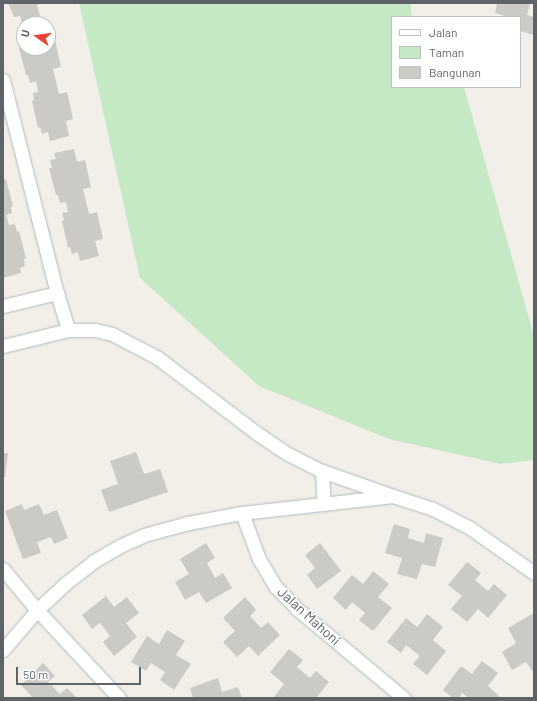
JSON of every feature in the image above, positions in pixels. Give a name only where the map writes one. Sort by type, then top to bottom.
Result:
[{"type":"street","points":[[3,80],[57,294],[68,330]]},
{"type":"street","points":[[3,306],[57,294]]},
{"type":"street","points":[[3,346],[68,330],[95,330],[112,334],[134,344],[158,358],[255,432],[288,454],[322,471],[431,508],[470,528],[534,573]]},
{"type":"street","points":[[322,471],[324,504]]},
{"type":"street","points":[[3,650],[37,610],[66,583],[94,561],[122,545],[144,535],[181,525],[242,513],[393,496]]},
{"type":"street","name":"Jalan Mahoni","points":[[242,513],[259,559],[276,587],[297,609],[404,698]]},
{"type":"street","points":[[3,569],[37,610],[119,698]]},
{"type":"green space","points":[[79,3],[410,3],[412,16],[391,16],[391,88],[464,88],[534,336],[534,460],[501,464],[389,439],[259,386],[140,278]]},
{"type":"building","points":[[8,3],[42,3],[37,5],[40,16],[14,17]]},
{"type":"building","points":[[497,3],[530,4],[527,15],[534,17],[534,35],[521,31],[521,16],[505,16],[495,13]]},
{"type":"building","points":[[56,44],[61,67],[53,69],[59,94],[67,92],[73,119],[66,121],[69,136],[50,141],[48,132],[42,134],[40,127],[38,128],[32,101],[34,100],[33,93],[38,92],[36,81],[30,83],[28,75],[26,75],[21,56],[56,56]]},
{"type":"building","points":[[74,149],[77,162],[85,160],[91,187],[83,189],[89,214],[97,212],[103,239],[95,241],[99,256],[80,261],[78,252],[72,254],[70,247],[68,248],[62,221],[64,220],[62,213],[68,212],[66,202],[60,203],[58,195],[56,195],[49,168],[52,168],[50,160],[56,159],[54,153]]},
{"type":"building","points":[[6,179],[13,206],[11,207],[12,213],[6,215],[9,225],[15,224],[17,232],[19,231],[26,258],[24,259],[25,266],[20,268],[21,273],[3,278],[3,180]]},
{"type":"building","points":[[136,452],[144,474],[160,469],[168,492],[109,512],[101,490],[118,484],[110,461]]},
{"type":"building","points":[[3,453],[8,453],[5,477],[3,477]]},
{"type":"building","points":[[22,504],[24,510],[39,504],[44,515],[57,510],[68,538],[54,544],[51,537],[37,542],[41,553],[23,559],[5,511]]},
{"type":"building","points":[[394,524],[410,529],[408,538],[424,543],[426,533],[443,538],[435,567],[422,564],[417,579],[397,574],[402,558],[385,553]]},
{"type":"building","points":[[206,543],[215,558],[207,563],[215,578],[223,573],[232,588],[206,603],[199,592],[185,600],[175,582],[189,574],[180,559]]},
{"type":"building","points":[[320,543],[341,571],[317,589],[307,575],[315,568],[305,555]]},
{"type":"building","points":[[467,562],[481,573],[475,580],[488,591],[494,584],[507,595],[488,618],[478,609],[467,622],[451,609],[462,596],[448,585]]},
{"type":"building","points":[[373,571],[389,584],[378,597],[392,608],[373,631],[359,620],[365,613],[352,602],[346,610],[333,598],[352,575],[363,584]]},
{"type":"building","points":[[106,596],[114,607],[127,597],[139,613],[126,623],[137,637],[114,656],[103,642],[110,636],[100,623],[92,629],[82,615]]},
{"type":"building","points":[[245,597],[256,610],[250,616],[261,628],[268,622],[280,635],[258,656],[249,646],[237,657],[223,642],[235,631],[223,618]]},
{"type":"building","points":[[534,613],[534,673],[526,662],[512,670],[502,652],[516,643],[508,628]]},
{"type":"building","points":[[427,614],[443,627],[433,640],[446,651],[427,675],[413,664],[420,656],[406,645],[401,653],[387,642],[406,618],[417,627]]},
{"type":"building","points":[[167,630],[185,641],[176,655],[191,664],[174,690],[160,680],[165,672],[151,663],[146,671],[131,662],[147,636],[159,644]]},
{"type":"building","points":[[289,649],[303,660],[297,667],[310,678],[316,671],[329,682],[316,698],[274,697],[284,684],[270,672]]},
{"type":"building","points":[[482,661],[498,673],[488,686],[501,698],[469,698],[462,693],[459,698],[453,698],[443,690],[461,666],[472,674]]},
{"type":"building","points":[[43,663],[55,676],[48,682],[60,694],[67,688],[77,698],[33,698],[21,685]]},
{"type":"building","points":[[218,678],[222,692],[238,687],[242,698],[193,698],[190,688]]}]
